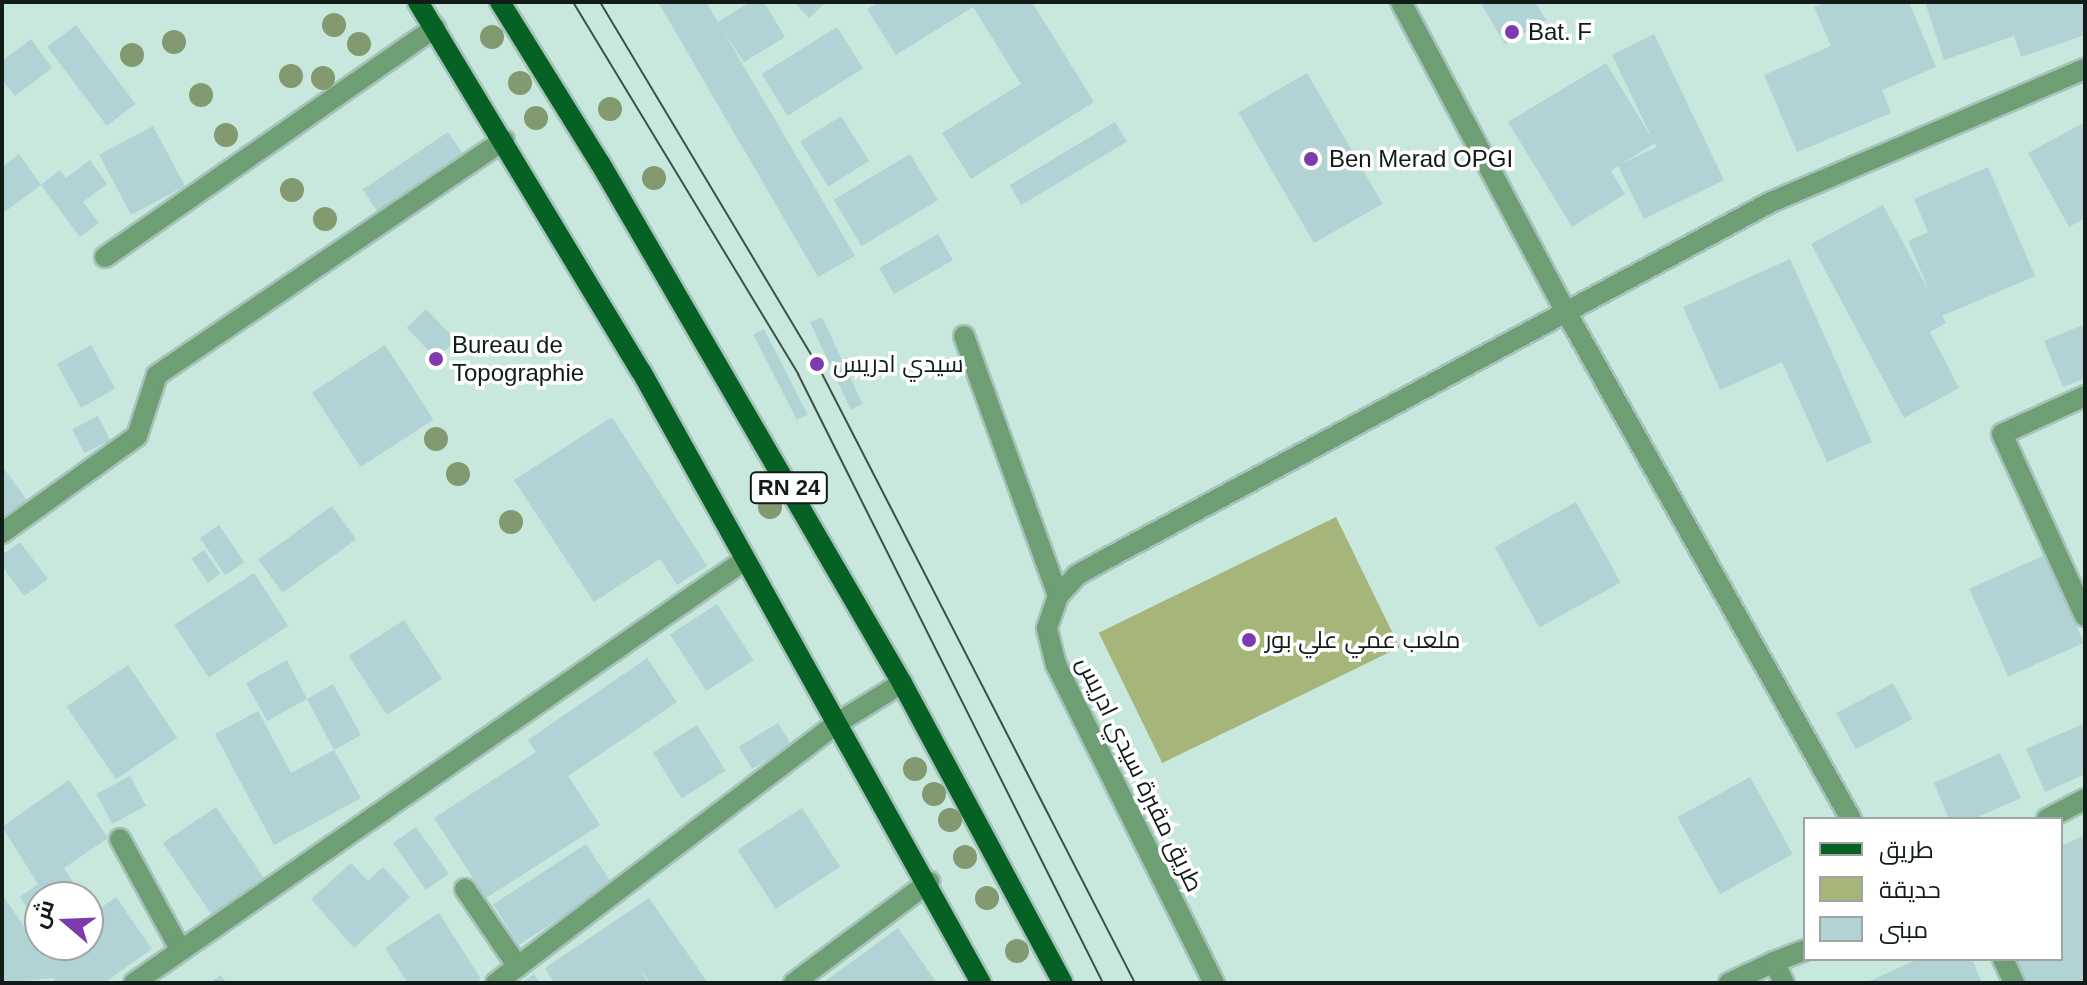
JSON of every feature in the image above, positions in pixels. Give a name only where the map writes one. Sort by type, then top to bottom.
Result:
[{"type":"main road","name":"RN 24","points":[[418,2],[504,140],[839,722],[929,882],[981,983]]},
{"type":"main road","name":"RN 24","points":[[500,2],[600,163],[902,683],[1063,983]]},
{"type":"street","points":[[1401,2],[1565,310],[1850,817]]},
{"type":"street","points":[[105,257],[435,28]]},
{"type":"street","points":[[964,336],[1058,596],[1077,575],[1769,203],[2085,69]]},
{"type":"street","points":[[2,533],[137,436],[157,375],[504,140]]},
{"type":"street","points":[[2085,396],[2002,434],[2085,616]]},
{"type":"street","points":[[134,983],[179,947],[745,560]]},
{"type":"street","name":"طريق مقبرة سيدي ادريس","points":[[1058,596],[1047,628],[1056,665],[1214,983]]},
{"type":"street","points":[[496,983],[839,722],[902,683]]},
{"type":"street","points":[[2051,817],[2085,799]]},
{"type":"street","points":[[120,839],[179,947]]},
{"type":"street","points":[[794,983],[929,882]]},
{"type":"street","points":[[465,889],[518,967]]},
{"type":"street","points":[[1729,983],[1803,951]]},
{"type":"street","points":[[2004,961],[2014,983]]},
{"type":"street","points":[[1774,962],[1784,983]]},
{"type":"green space","name":"ملعب عمي علي بور","points":[[1336,517],[1400,647],[1162,763],[1099,633]]},
{"type":"building","points":[[658,2],[706,2],[718,22],[750,2],[764,2],[785,37],[744,62],[723,31],[855,256],[818,277]]},
{"type":"building","points":[[794,2],[826,2],[809,18]]},
{"type":"building","points":[[879,2],[1032,2],[1094,102],[971,179],[942,133],[1021,84],[973,7],[896,55],[867,9]]},
{"type":"building","name":"Bat. F","points":[[1480,2],[1535,2],[1546,20],[1505,44]]},
{"type":"building","points":[[1826,2],[1909,2],[1936,67],[1882,90],[1891,113],[1797,152],[1764,75],[1831,46],[1814,7]]},
{"type":"building","points":[[1925,2],[2085,2],[2085,35],[2021,57],[2014,36],[1944,60]]},
{"type":"building","points":[[76,25],[136,104],[107,126],[47,47]]},
{"type":"building","points":[[837,27],[863,69],[787,116],[762,74]]},
{"type":"building","points":[[1654,34],[1724,180],[1644,219],[1618,166],[1611,171],[1625,194],[1572,227],[1508,122],[1606,63],[1653,140],[1612,55]],"holes":[[[1655,143],[1657,147],[1625,162],[1624,162]]]},
{"type":"building","points":[[31,39],[52,68],[15,96],[2,80],[2,61]]},
{"type":"building","name":"Ben Merad OPGI","points":[[1307,73],[1382,204],[1314,243],[1239,112]]},
{"type":"building","points":[[841,116],[869,161],[828,186],[800,141]]},
{"type":"building","points":[[1115,122],[1127,142],[1021,205],[1010,185]]},
{"type":"building","points":[[2085,122],[2085,218],[2069,227],[2028,153]]},
{"type":"building","points":[[153,126],[185,186],[131,215],[99,155]]},
{"type":"building","points":[[448,132],[465,157],[379,214],[363,190]]},
{"type":"building","points":[[19,154],[41,185],[2,214],[2,167]]},
{"type":"building","points":[[910,154],[938,200],[862,246],[834,200]]},
{"type":"building","points":[[90,160],[107,184],[83,202],[99,223],[80,237],[41,185],[60,170],[66,178]]},
{"type":"building","points":[[1988,167],[2035,276],[1942,316],[1946,323],[1930,332],[1959,388],[1904,418],[1811,244],[1883,205],[1930,293],[1908,241],[1928,232],[1914,199]]},
{"type":"building","points":[[938,234],[953,260],[894,294],[879,268]]},
{"type":"building","points":[[1790,259],[1872,442],[1827,462],[1782,362],[1720,390],[1683,307]]},
{"type":"building","points":[[426,309],[456,340],[436,359],[407,328]]},
{"type":"building","points":[[822,317],[863,404],[851,409],[810,322]]},
{"type":"building","points":[[2085,324],[2085,378],[2063,387],[2044,341]]},
{"type":"building","points":[[764,329],[808,415],[797,420],[753,334]]},
{"type":"building","points":[[91,345],[115,389],[81,408],[57,364]]},
{"type":"building","points":[[385,345],[433,420],[361,467],[312,392]]},
{"type":"building","points":[[98,416],[110,440],[84,453],[72,429]]},
{"type":"building","points":[[612,417],[707,566],[677,585],[660,559],[594,602],[514,480]]},
{"type":"building","points":[[2,466],[29,503],[2,524]]},
{"type":"building","points":[[1576,502],[1621,582],[1539,628],[1495,547]]},
{"type":"building","points":[[332,506],[356,539],[282,593],[258,559]]},
{"type":"building","points":[[219,525],[244,562],[225,575],[200,538]]},
{"type":"building","points":[[20,542],[48,579],[24,596],[2,566],[2,555]]},
{"type":"building","points":[[204,550],[220,574],[208,582],[192,558]]},
{"type":"building","points":[[2045,555],[2084,643],[2008,676],[1969,589]]},
{"type":"building","points":[[254,573],[288,626],[209,678],[174,625]]},
{"type":"building","points":[[717,604],[753,660],[707,691],[670,634]]},
{"type":"building","points":[[404,620],[442,679],[387,715],[349,656]]},
{"type":"building","points":[[647,658],[677,702],[568,776],[600,825],[486,898],[434,818],[536,752],[528,740]]},
{"type":"building","points":[[287,660],[307,699],[267,721],[246,683]]},
{"type":"building","points":[[128,665],[177,738],[116,779],[67,706]]},
{"type":"building","points":[[1893,683],[1912,719],[1856,749],[1836,713]]},
{"type":"building","points":[[333,684],[361,735],[334,750],[307,699]]},
{"type":"building","points":[[258,711],[291,773],[334,750],[361,798],[274,845],[215,734]]},
{"type":"building","points":[[778,723],[791,745],[752,769],[739,747]]},
{"type":"building","points":[[2085,723],[2085,774],[2045,792],[2026,749]]},
{"type":"building","points":[[697,725],[726,771],[682,798],[653,753]]},
{"type":"building","points":[[2000,753],[2021,798],[1978,817],[1948,817],[1934,783]]},
{"type":"building","points":[[130,776],[146,806],[112,824],[96,794]]},
{"type":"building","points":[[1750,777],[1793,854],[1720,894],[1677,817]]},
{"type":"building","points":[[69,780],[108,838],[64,868],[73,881],[36,881],[2,827]]},
{"type":"building","points":[[216,807],[265,880],[212,916],[163,843]]},
{"type":"building","points":[[802,808],[840,867],[776,909],[737,850]]},
{"type":"building","points":[[416,827],[449,874],[426,890],[393,843]]},
{"type":"building","points":[[2085,835],[2085,983],[2023,983],[2013,961],[2063,961],[2063,845]]},
{"type":"building","points":[[586,844],[612,884],[519,945],[493,904]]},
{"type":"building","points":[[351,863],[368,881],[383,867],[410,897],[354,948],[311,899]]},
{"type":"building","points":[[2,894],[24,926],[24,961],[104,961],[104,906],[116,897],[152,949],[104,983],[56,983],[53,978],[2,983]]},
{"type":"building","points":[[649,898],[708,983],[650,983],[638,966],[648,983],[554,983],[545,968]]},
{"type":"building","points":[[439,913],[481,979],[475,983],[408,983],[385,948]]},
{"type":"building","points":[[898,928],[937,983],[823,983]]},
{"type":"building","points":[[1914,961],[1973,961],[1982,983],[1865,983]]},
{"type":"building","points":[[534,974],[540,983],[521,983]]},
{"type":"building","points":[[221,975],[226,983],[209,983]]},
{"type":"tram line","points":[[573,2],[798,374],[1103,983]]},
{"type":"tram line","points":[[600,2],[817,364],[1135,983]]},
{"type":"place","name":"Bat. F","points":[[1512,32]]},
{"type":"place","name":"Ben Merad OPGI","points":[[1311,159]]},
{"type":"place","name":"Bureau de Topographie","points":[[436,359]]},
{"type":"place","name":"سيدي ادريس","points":[[817,364]]},
{"type":"place","name":"ملعب عمي علي بور","points":[[1249,640]]}]
